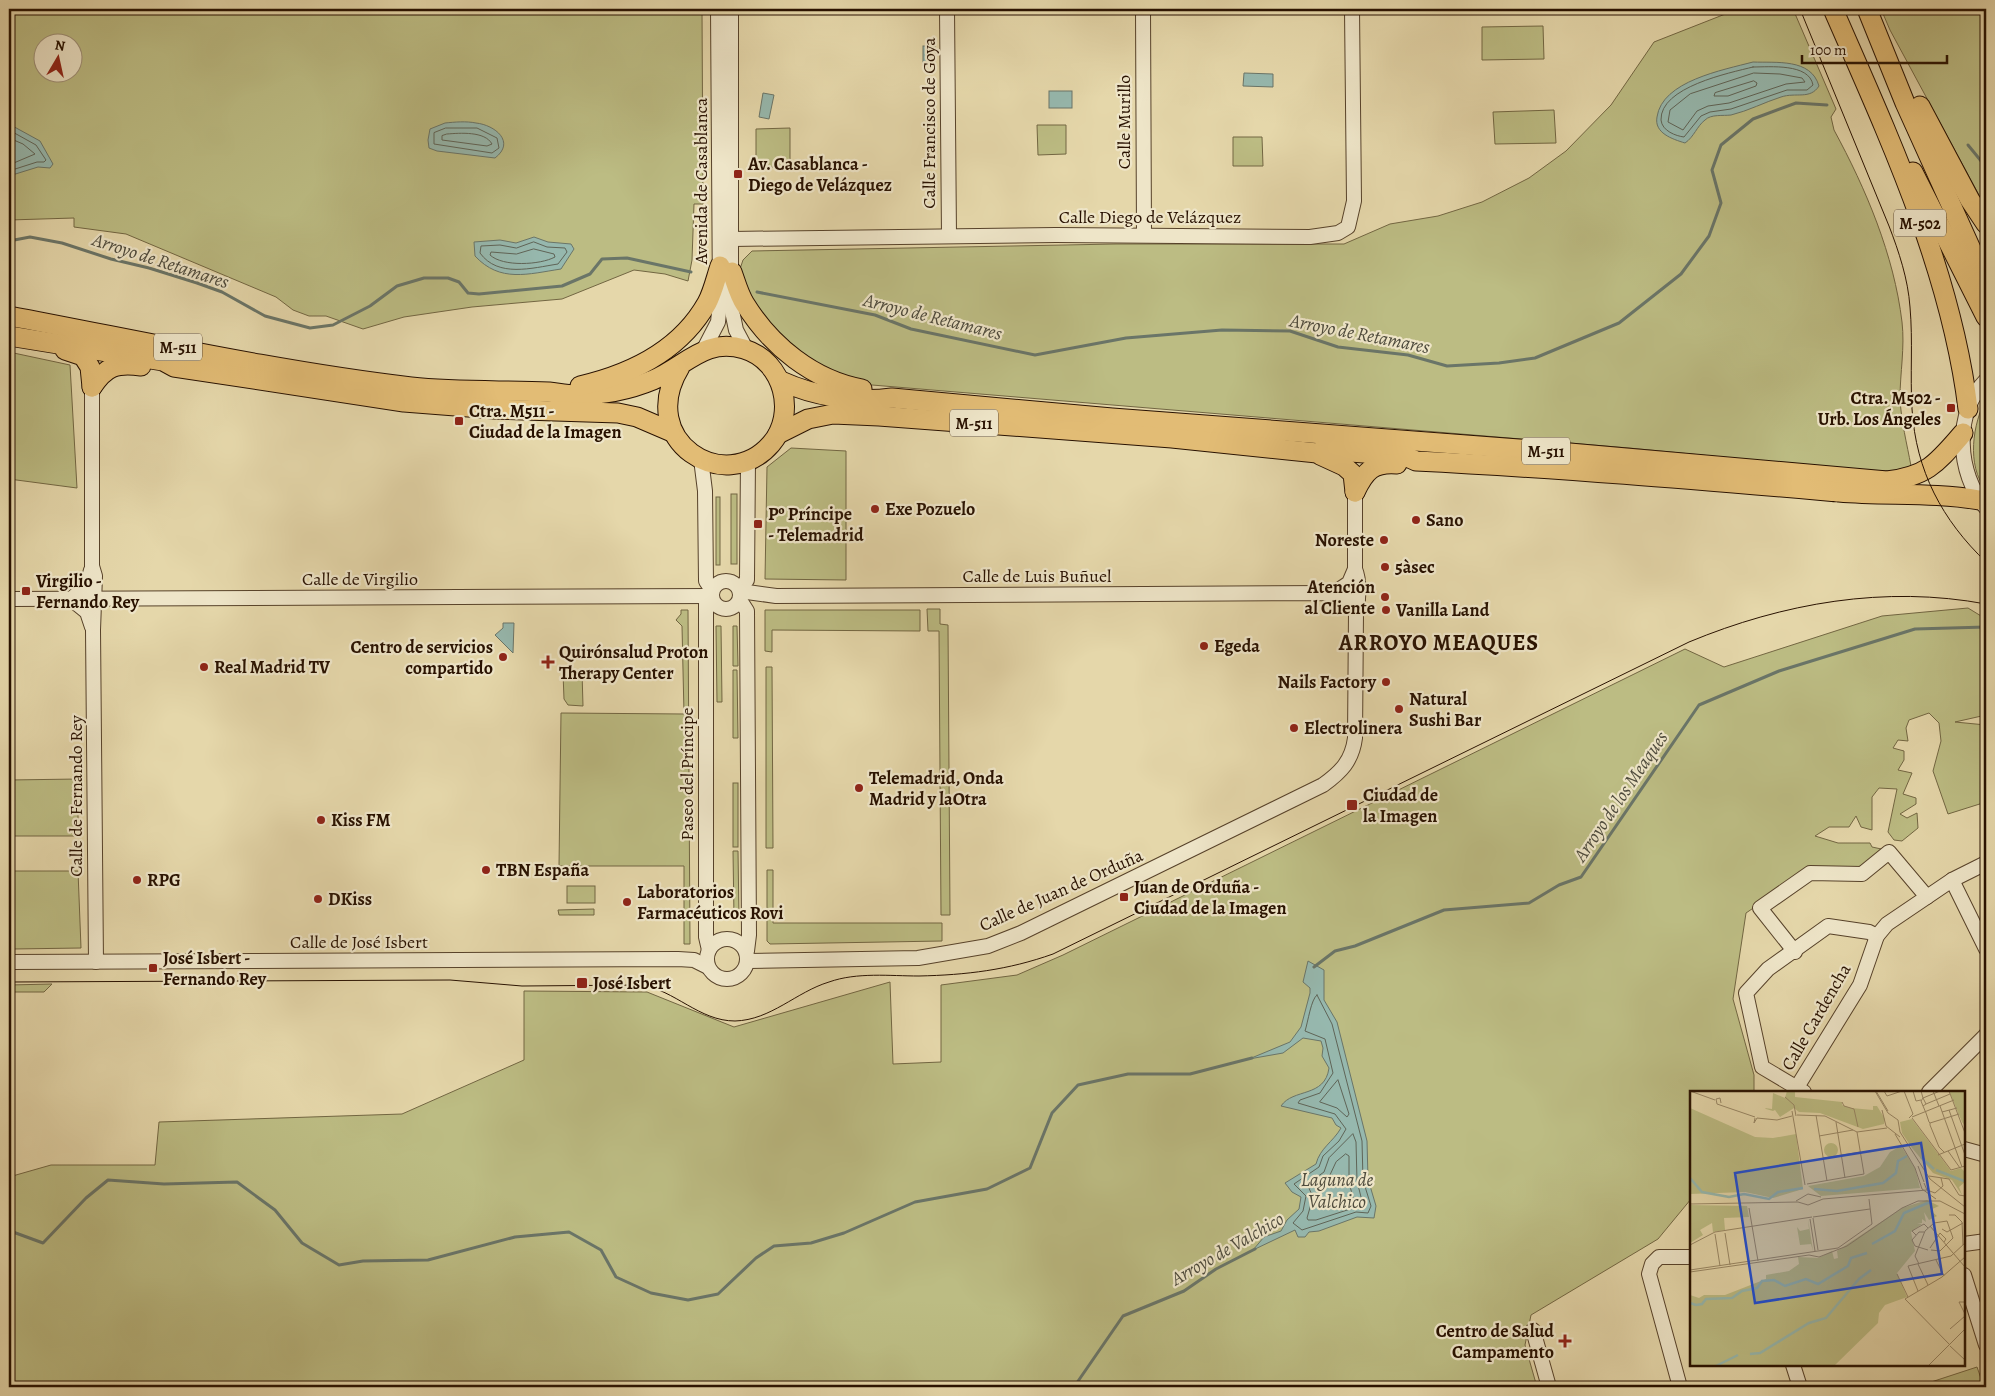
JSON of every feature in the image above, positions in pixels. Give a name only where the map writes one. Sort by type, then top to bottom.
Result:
[{"type":"highway","name":"M-502","points":[[1833,9],[1916,211],[1950,315],[1963,368],[1968,409]]},
{"type":"highway","name":"M-502","points":[[1867,9],[1970,200],[1986,224]]},
{"type":"highway","name":"M-502","points":[[1867,9],[1905,103],[1986,282]]},
{"type":"highway","name":"M-502","points":[[1848,44],[1986,317]]},
{"type":"highway","points":[[550,392],[605,380],[630,370],[665,351],[692,326],[726,269]]},
{"type":"highway","points":[[726,269],[744,303],[753,315],[776,342],[794,358],[817,374],[845,386],[875,392],[892,398]]},
{"type":"highway","name":"M-511","points":[[9,316],[348,378],[435,389],[550,392],[575,395],[611,393],[648,382],[680,367]]},
{"type":"highway","name":"M-511","points":[[9,336],[58,345],[68,344],[163,361],[174,366],[404,402],[494,409],[618,413],[637,417],[672,432]]},
{"type":"highway","name":"M-511","points":[[58,345],[66,351],[83,356],[90,367],[92,387]]},
{"type":"highway","name":"M-511","points":[[778,434],[784,417],[785,399],[781,382],[772,368],[760,357],[746,349],[725,346],[704,350],[691,357],[680,367],[671,382],[666,398],[667,416],[672,432],[680,443],[701,459],[724,464],[748,460],[760,454],[778,434],[808,419],[833,414],[1172,438],[1317,453],[1323,450],[1404,456],[1416,461],[1580,470],[1859,494],[1960,496],[1983,504]]},
{"type":"highway","name":"M-511","points":[[92,387],[107,368],[126,364],[162,370],[174,366]]},
{"type":"highway","name":"M-511","points":[[781,382],[805,392],[875,400],[892,398],[1112,418],[1575,453],[1887,481],[1910,478],[1931,468],[1963,433]]},
{"type":"highway","points":[[1317,453],[1323,458],[1344,466],[1352,474],[1355,492]]},
{"type":"highway","points":[[1355,492],[1364,474],[1374,465],[1405,464],[1416,461]]},
{"type":"street","name":"Avenida de Casablanca","points":[[718,9],[726,269],[732,320],[746,349]]},
{"type":"street","name":"Avenida de Casablanca","points":[[704,350],[718,322],[732,239],[731,9]]},
{"type":"street","name":"Calle Francisco de Goya","points":[[948,9],[949,236]]},
{"type":"street","name":"Calle Murillo","points":[[1143,9],[1144,235]]},
{"type":"street","name":"Calle Diego de Velázquez","points":[[732,239],[1144,235],[1310,237],[1338,233],[1348,227],[1354,201],[1352,9]]},
{"type":"street","name":"M-511","points":[[1983,504],[1965,468],[1963,433],[1968,409],[1986,380]]},
{"type":"street","name":"Calle de Fernando Rey","points":[[92,387],[92,566],[95,576],[93,630],[96,962]]},
{"type":"street","points":[[701,459],[705,491],[706,582],[716,606],[722,610],[736,606],[747,580],[748,460]]},
{"type":"street","points":[[1355,492],[1355,569],[1349,583],[1334,593],[1350,602],[1356,612]]},
{"type":"street","name":"Calle de Fernando Rey","points":[[92,566],[86,585],[71,599],[87,612],[93,630]]},
{"type":"street","points":[[1355,569],[1358,575],[1358,603],[1356,612]]},
{"type":"street","points":[[712,595],[722,581],[729,581],[740,594],[747,611],[749,936],[747,956],[744,971],[736,978],[725,980],[715,976],[708,967],[707,958],[709,950],[715,943],[723,939],[733,939],[741,944],[747,956]]},
{"type":"street","name":"Calle de Luis Buñuel","points":[[740,594],[776,596],[1334,593]]},
{"type":"street","name":"Calle de Virgilio","points":[[9,599],[712,595]]},
{"type":"street","name":"Paseo del Príncipe","points":[[709,950],[706,937],[706,604],[712,595]]},
{"type":"street","name":"Calle de Juan de Orduña","points":[[747,956],[918,958],[988,946],[1021,933],[1323,785],[1348,764],[1353,753],[1355,738],[1356,612]]},
{"type":"street","points":[[1795,952],[1760,908],[1810,874],[1862,874],[1889,852],[1927,897]]},
{"type":"street","name":"Calle Cardencha","points":[[1877,936],[1869,932],[1828,926],[1795,952],[1768,969],[1746,993],[1762,1067],[1798,1091],[1860,984],[1877,936],[1887,924],[1952,880],[1986,863]]},
{"type":"street","points":[[1952,880],[1986,949]]},
{"type":"street","name":"Calle de José Isbert","points":[[9,962],[678,959],[694,960],[708,967]]},
{"type":"street","points":[[1930,1091],[1986,1035]]},
{"type":"street","points":[[1965,1149],[1986,1155]]},
{"type":"street","points":[[1965,1244],[1986,1241]]},
{"type":"street","points":[[1680,1387],[1649,1274],[1652,1264],[1659,1257],[1690,1257]]},
{"type":"street","points":[[1965,1278],[1986,1345]]},
{"type":"street","points":[[1533,1330],[1550,1387]]},
{"type":"street","points":[[1793,1366],[1800,1387]]},
{"type":"green space","points":[[9,9],[702,9],[703,204],[694,204],[692,260],[688,281],[665,274],[634,270],[562,299],[472,307],[404,317],[363,329],[326,316],[309,316],[293,310],[276,297],[126,234],[74,227],[74,218],[9,220]]},
{"type":"green space","points":[[1738,9],[1793,9],[1836,109],[1831,117],[1834,130],[1857,175],[1877,223],[1892,272],[1902,322],[1900,398],[1911,466],[1902,470],[1856,470],[1629,448],[860,384],[796,354],[751,306],[738,275],[743,260],[752,251],[1116,244],[1344,244],[1390,224],[1438,216],[1482,202],[1529,178],[1566,151],[1611,105],[1654,42]]},
{"type":"green space","points":[[1881,9],[1986,9],[1986,208],[1890,30]]},
{"type":"green space","points":[[1543,26],[1544,59],[1482,60],[1482,27]]},
{"type":"green space","points":[[1554,110],[1556,143],[1495,144],[1493,112]]},
{"type":"green space","points":[[1037,125],[1066,125],[1066,154],[1038,155]]},
{"type":"green space","points":[[790,128],[790,167],[756,167],[756,129]]},
{"type":"green space","points":[[1233,137],[1262,137],[1263,166],[1233,166]]},
{"type":"green space","points":[[9,352],[70,365],[77,488],[9,479]]},
{"type":"green space","points":[[1986,398],[1986,490],[1976,469],[1974,444],[1981,408]]},
{"type":"green space","points":[[791,448],[846,451],[846,580],[765,579],[767,467]]},
{"type":"green space","points":[[731,494],[737,494],[737,564],[731,564]]},
{"type":"green space","points":[[716,497],[720,497],[720,565],[716,565]]},
{"type":"green space","points":[[1968,608],[1986,619],[1986,715],[1955,722],[1986,725],[1986,802],[1948,814],[1933,771],[1941,741],[1939,723],[1929,713],[1909,720],[1906,728],[1908,741],[1898,740],[1893,748],[1904,751],[1904,760],[1898,770],[1912,773],[1903,794],[1916,798],[1916,804],[1900,814],[1907,818],[1917,813],[1918,828],[1902,841],[1894,840],[1888,832],[1897,789],[1879,788],[1872,797],[1872,830],[1861,827],[1856,816],[1849,827],[1829,827],[1815,836],[1838,843],[1870,843],[1872,847],[1886,850],[1861,867],[1811,869],[1746,913],[1733,999],[1754,1075],[1754,1091],[1690,1091],[1690,1200],[1658,1239],[1531,1315],[1525,1345],[1537,1387],[9,1387],[9,1177],[51,1165],[155,1165],[159,1122],[402,1114],[524,1060],[524,991],[647,992],[734,1027],[890,982],[893,1064],[941,1062],[941,985],[1017,975],[1063,955],[1685,649],[1724,667],[1882,616]]},
{"type":"green space","points":[[927,609],[940,609],[940,624],[948,625],[950,915],[941,915],[939,631],[928,631]]},
{"type":"green space","points":[[681,610],[688,610],[690,944],[684,944],[684,866],[559,866],[561,713],[684,714],[682,626],[676,620],[681,614]]},
{"type":"green space","points":[[765,610],[920,610],[920,631],[772,630],[772,652],[765,651]]},
{"type":"green space","points":[[716,626],[721,626],[722,702],[717,702]]},
{"type":"green space","points":[[733,626],[737,626],[738,666],[733,666]]},
{"type":"green space","points":[[766,667],[772,667],[773,848],[766,848]]},
{"type":"green space","points":[[733,670],[737,670],[738,738],[733,738]]},
{"type":"green space","points":[[582,672],[583,706],[568,705],[564,699],[563,673]]},
{"type":"green space","points":[[78,779],[78,836],[9,836],[9,780]]},
{"type":"green space","points":[[733,783],[738,783],[738,847],[733,847]]},
{"type":"green space","points":[[733,851],[738,851],[739,918],[734,918]]},
{"type":"green space","points":[[767,870],[773,870],[773,923],[942,923],[942,941],[770,944],[767,941]]},
{"type":"green space","points":[[12,871],[78,871],[81,948],[13,949]]},
{"type":"green space","points":[[567,886],[595,886],[595,903],[567,903]]},
{"type":"green space","points":[[594,909],[594,915],[559,915],[558,910]]},
{"type":"green space","points":[[52,984],[44,992],[9,992],[9,985]]},
{"type":"green space","points":[[1977,1367],[1984,1387],[1919,1386]]},
{"type":"water","points":[[923,46],[935,46],[935,65],[923,65]]},
{"type":"water","points":[[1753,62],[1801,66],[1815,77],[1819,86],[1811,93],[1775,99],[1731,115],[1710,117],[1702,122],[1691,138],[1685,143],[1670,137],[1658,127],[1657,117],[1661,105],[1670,94],[1682,86],[1711,73]]},
{"type":"water","points":[[1244,73],[1273,74],[1273,87],[1243,86]]},
{"type":"water","points":[[1049,91],[1072,91],[1072,108],[1049,108]]},
{"type":"water","points":[[763,93],[774,95],[769,119],[759,117]]},
{"type":"water","points":[[468,122],[483,124],[500,135],[504,146],[495,158],[437,151],[429,148],[430,129],[445,123]]},
{"type":"water","points":[[9,124],[40,141],[53,164],[50,168],[38,167],[9,176]]},
{"type":"water","points":[[534,237],[548,242],[571,244],[574,249],[561,269],[526,274],[504,273],[485,265],[475,256],[474,242],[500,240],[516,243]]},
{"type":"water","points":[[503,623],[514,623],[513,653],[495,635],[503,628]]},
{"type":"water","name":"Laguna de Valchico","points":[[1308,961],[1324,970],[1324,1000],[1337,1022],[1367,1141],[1368,1179],[1376,1206],[1374,1218],[1357,1217],[1319,1231],[1309,1232],[1305,1237],[1298,1237],[1295,1230],[1253,1250],[1264,1237],[1281,1231],[1287,1220],[1299,1209],[1301,1197],[1292,1192],[1285,1183],[1316,1164],[1320,1154],[1341,1128],[1336,1125],[1332,1118],[1281,1106],[1286,1100],[1322,1084],[1326,1078],[1329,1068],[1322,1056],[1323,1048],[1321,1041],[1303,1038],[1283,1053],[1249,1059],[1290,1042],[1301,1027],[1310,993],[1310,988],[1303,982]]},
{"type":"waterway","name":"Arroyo de Retamares","points":[[757,292],[875,315],[911,329],[1035,355],[1126,338],[1222,330],[1290,331],[1338,347],[1408,355],[1447,366],[1499,363],[1535,358],[1619,323],[1681,274],[1709,236],[1721,203],[1712,170],[1721,145],[1753,119],[1796,103],[1827,105]]},
{"type":"waterway","name":"Arroyo de Retamares","points":[[1968,145],[1986,167]]},
{"type":"waterway","name":"Arroyo de Retamares","points":[[9,241],[30,237],[62,243],[111,259],[149,268],[222,292],[265,316],[310,328],[333,325],[370,306],[397,286],[424,278],[448,278],[459,282],[468,293],[479,294],[562,286],[590,274],[602,259],[627,258],[691,272]]},
{"type":"waterway","name":"Arroyo de los Meaques","points":[[1314,967],[1335,951],[1355,946],[1444,910],[1529,903],[1559,885],[1581,877],[1699,705],[1779,671],[1915,629],[1986,627]]},
{"type":"waterway","name":"Arroyo de los Meaques","points":[[9,1234],[13,1232],[43,1243],[86,1198],[108,1180],[164,1184],[237,1182],[275,1210],[302,1243],[339,1265],[363,1261],[428,1260],[515,1237],[569,1232],[601,1250],[616,1277],[651,1293],[688,1300],[718,1294],[756,1258],[774,1246],[811,1243],[844,1233],[915,1202],[987,1189],[1030,1168],[1052,1113],[1078,1085],[1128,1074],[1190,1074],[1252,1058]]},
{"type":"waterway","name":"Arroyo de Valchico","points":[[1074,1387],[1123,1316],[1184,1291],[1216,1269],[1255,1249]]},
{"type":"tram line","points":[[1800,9],[1889,226],[1902,266],[1909,297],[1911,320],[1912,409],[1919,453],[1926,474],[1934,493],[1956,529],[1986,562]]},
{"type":"tram line","points":[[9,982],[450,980],[522,986],[641,985],[665,993],[698,1011],[722,1020],[748,1019],[772,1011],[805,992],[840,979],[862,976],[919,976],[970,973],[1003,968],[1053,954],[1689,642],[1725,628],[1798,608],[1872,597],[1910,596],[1986,604]]},
{"type":"place","name":"Av. Casablanca - Diego de Velázquez","points":[[738,174]]},
{"type":"place","name":"Ctra. M502 - Urb. Los Ángeles","points":[[1951,408]]},
{"type":"place","name":"Ctra. M511 - Ciudad de la Imagen","points":[[459,421]]},
{"type":"place","name":"Exe Pozuelo","points":[[875,509]]},
{"type":"place","name":"Sano","points":[[1416,520]]},
{"type":"place","name":"Pº Príncipe - Telemadrid","points":[[758,524]]},
{"type":"place","name":"Noreste","points":[[1384,540]]},
{"type":"place","name":"5àsec","points":[[1385,567]]},
{"type":"place","name":"Virgilio - Fernando Rey","points":[[26,591]]},
{"type":"place","name":"Atención al Cliente","points":[[1385,597]]},
{"type":"place","name":"Vanilla Land","points":[[1386,610]]},
{"type":"place","name":"Egeda","points":[[1204,646]]},
{"type":"place","name":"Centro de servicios compartido","points":[[503,657]]},
{"type":"place","name":"Quirónsalud Proton Therapy Center","points":[[548,662]]},
{"type":"place","name":"Real Madrid TV","points":[[204,667]]},
{"type":"place","name":"Nails Factory","points":[[1386,682]]},
{"type":"place","name":"Natural Sushi Bar","points":[[1399,709]]},
{"type":"place","name":"Electrolinera","points":[[1294,728]]},
{"type":"place","name":"Telemadrid, Onda Madrid y laOtra","points":[[859,788]]},
{"type":"place","name":"Ciudad de la Imagen","points":[[1352,805]]},
{"type":"place","name":"Kiss FM","points":[[321,820]]},
{"type":"place","name":"TBN España","points":[[486,870]]},
{"type":"place","name":"RPG","points":[[137,880]]},
{"type":"place","name":"Juan de Orduña - Ciudad de la Imagen","points":[[1124,897]]},
{"type":"place","name":"DKiss","points":[[318,899]]},
{"type":"place","name":"Laboratorios Farmacéuticos Rovi","points":[[627,902]]},
{"type":"place","name":"José Isbert - Fernando Rey","points":[[153,968]]},
{"type":"place","name":"José Isbert","points":[[582,983]]},
{"type":"place","name":"Centro de Salud Campamento","points":[[1565,1341]]},
{"type":"district","name":"ARROYO MEAQUES","points":[[1439,642]]}]
